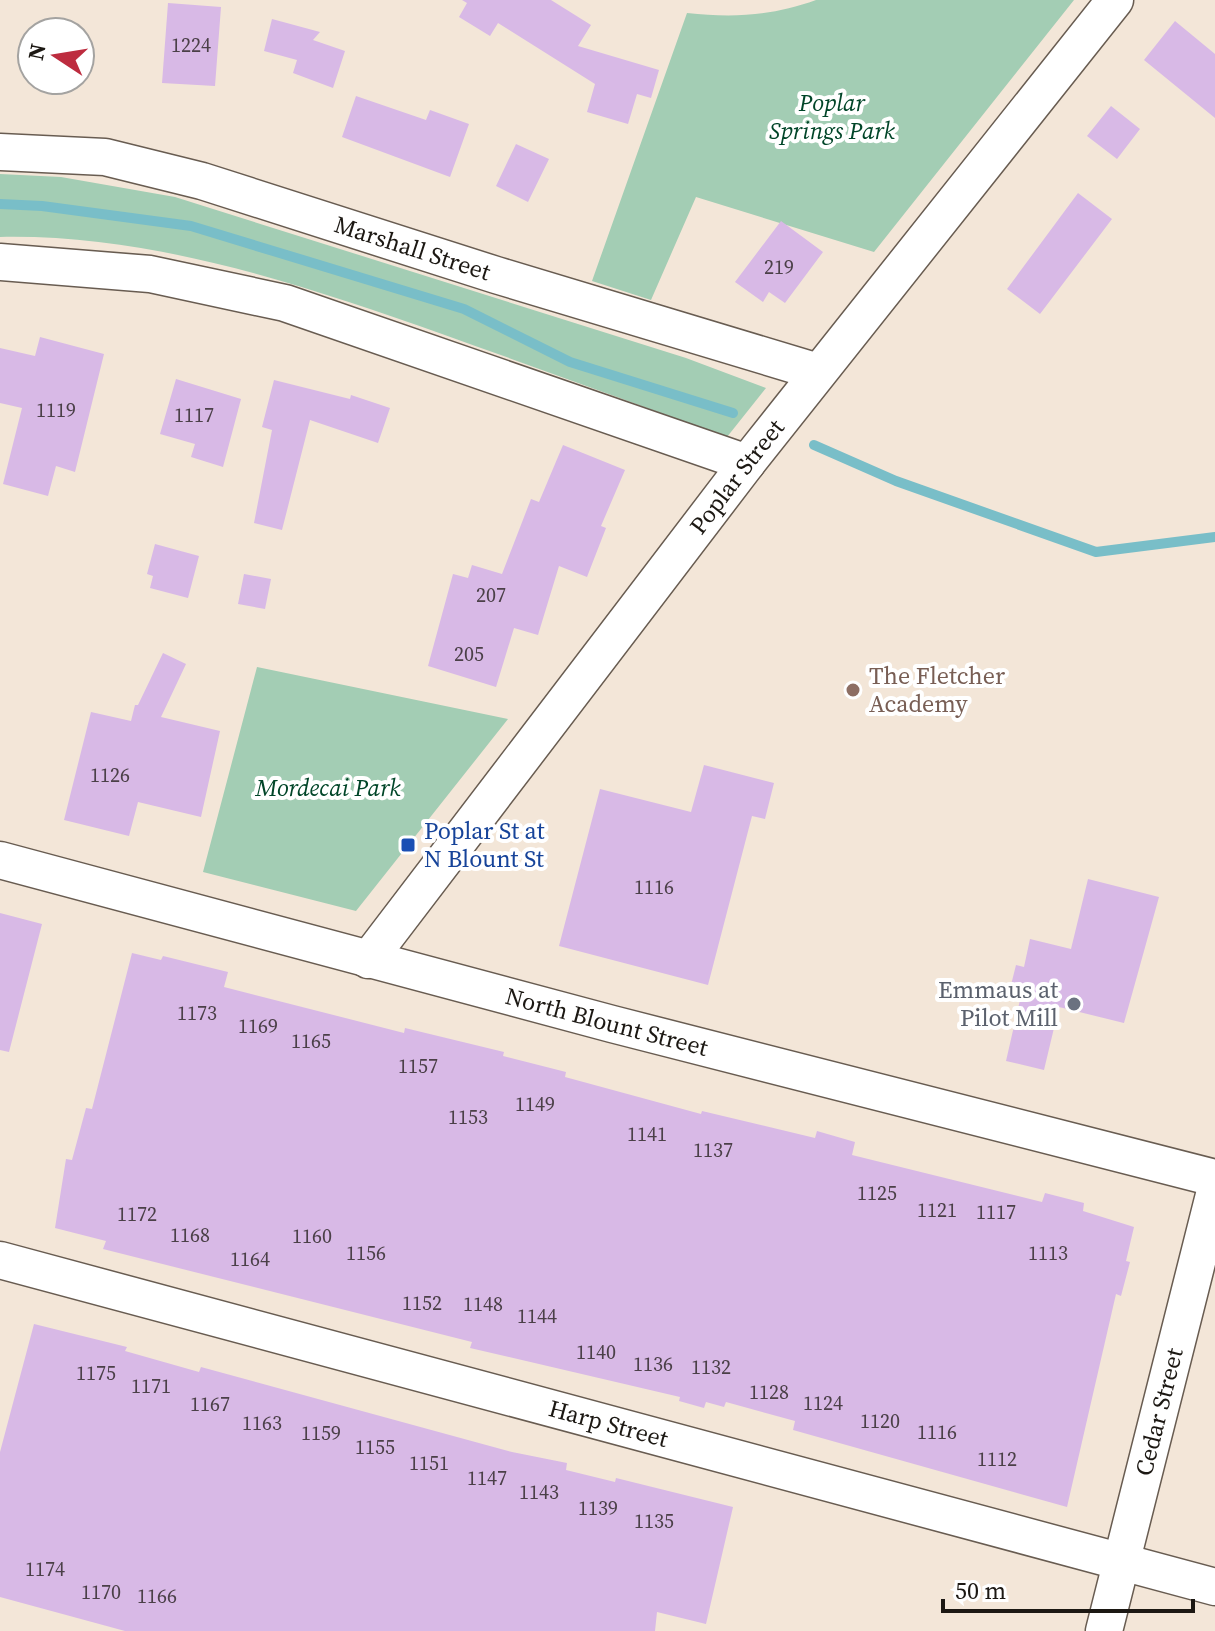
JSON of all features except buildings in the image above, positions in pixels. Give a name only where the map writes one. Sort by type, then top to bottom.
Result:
[{"type":"street","name":"Poplar Street","points":[[368,960],[747,463],[1115,0]]},
{"type":"street","name":"Marshall Street","points":[[0,152],[105,157],[202,181],[496,275],[818,372]]},
{"type":"street","points":[[0,262],[150,274],[285,303],[747,463]]},
{"type":"street","name":"North Blount Street","points":[[0,860],[368,960],[1215,1178]]},
{"type":"street","name":"Cedar Street","points":[[1104,1631],[1215,1191]]},
{"type":"street","name":"Harp Street","points":[[0,1260],[1215,1587]]},
{"type":"green space","name":"Poplar Springs Park","points":[[816,0],[1074,0],[874,252],[696,197],[651,300],[592,281],[687,13],[752,14]]},
{"type":"green space","points":[[0,174],[61,177],[175,197],[686,358],[766,388],[727,437],[442,334],[280,281],[169,253],[113,244],[57,238],[0,237]]},
{"type":"green space","name":"Mordecai Park","points":[[257,667],[508,719],[356,911],[203,872]]},
{"type":"waterway","points":[[0,204],[42,206],[191,226],[464,309],[570,362],[733,413]]},
{"type":"waterway","points":[[814,445],[896,481],[1096,552],[1215,537]]},
{"type":"place","name":"The Fletcher Academy","points":[[853,690]]},
{"type":"place","name":"Poplar St at N Blount St","points":[[408,845]]},
{"type":"place","name":"Emmaus at Pilot Mill","points":[[1074,1004]]}]
